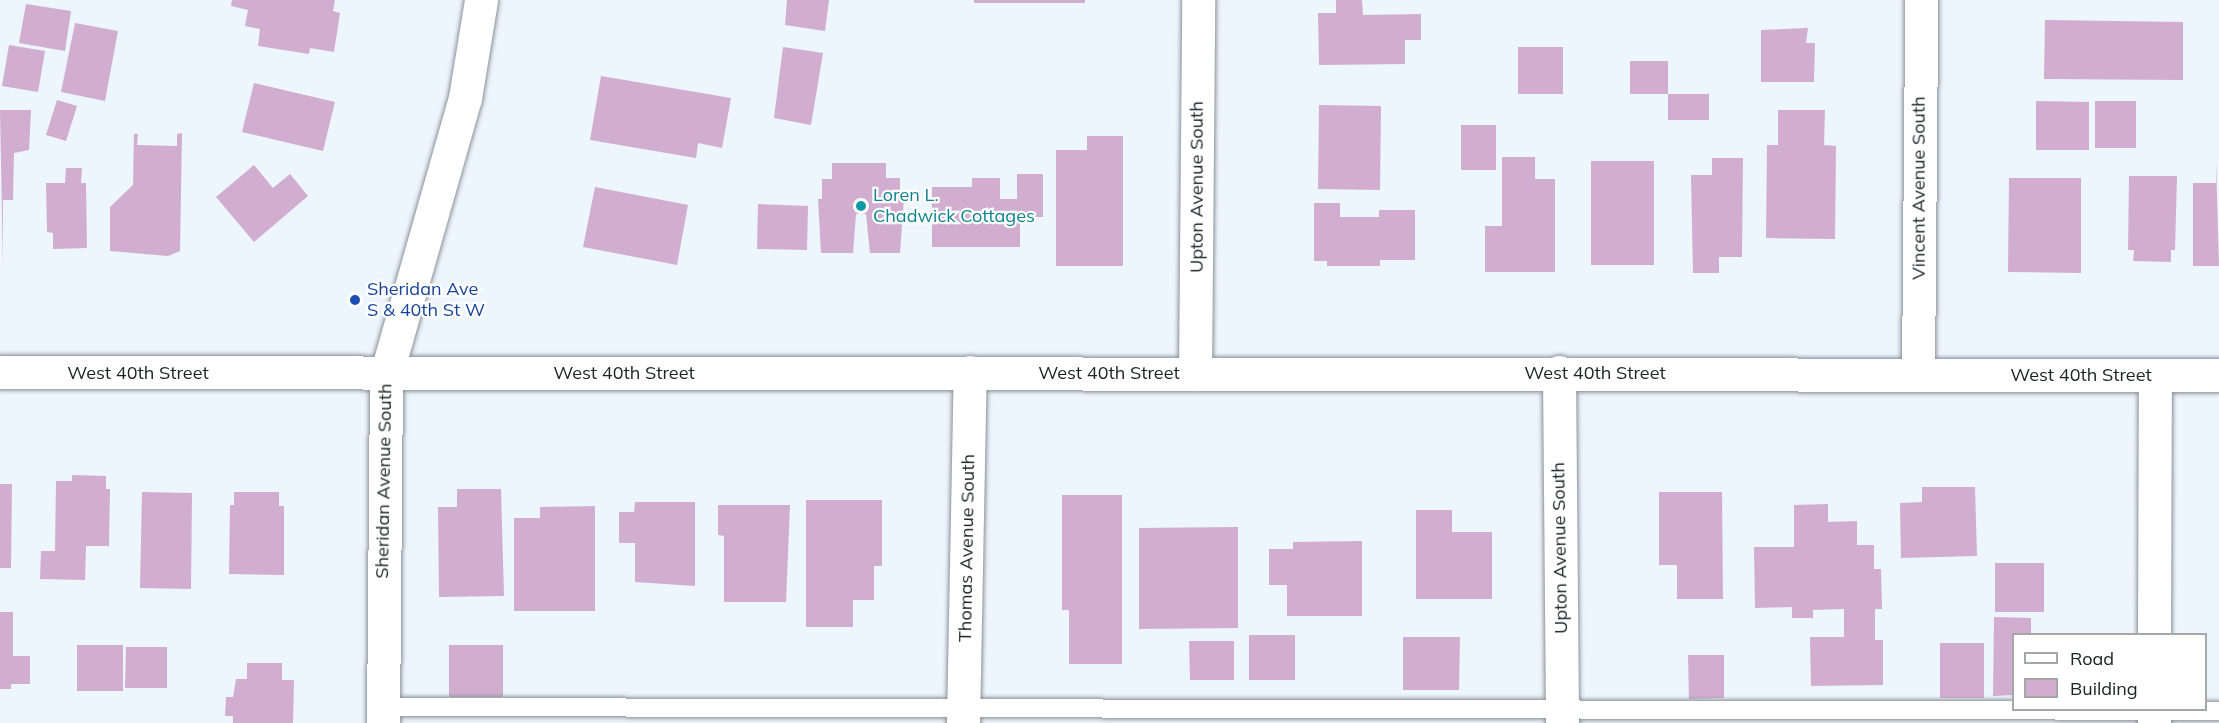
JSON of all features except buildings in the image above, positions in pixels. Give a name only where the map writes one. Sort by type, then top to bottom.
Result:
[{"type":"street","name":"Sheridan Avenue South","points":[[383,715],[386,375],[465,98],[481,0]]},
{"type":"street","name":"Upton Avenue South","points":[[1195,374],[1198,0]]},
{"type":"street","name":"Vincent Avenue South","points":[[1918,375],[1921,0]]},
{"type":"street","name":"West 40th Street","points":[[0,372],[386,375],[970,372],[2219,375]]},
{"type":"street","name":"Thomas Avenue South","points":[[963,716],[970,372]]},
{"type":"street","name":"Upton Avenue South","points":[[1559,372],[1562,716]]},
{"type":"street","points":[[2154,633],[2155,375]]},
{"type":"lane","points":[[383,715],[1866,718],[2154,715],[2219,711]]},
{"type":"place","name":"Loren L. Chadwick Cottages","points":[[861,206]]},
{"type":"place","name":"Sheridan Ave S & 40th St W","points":[[355,300]]}]
